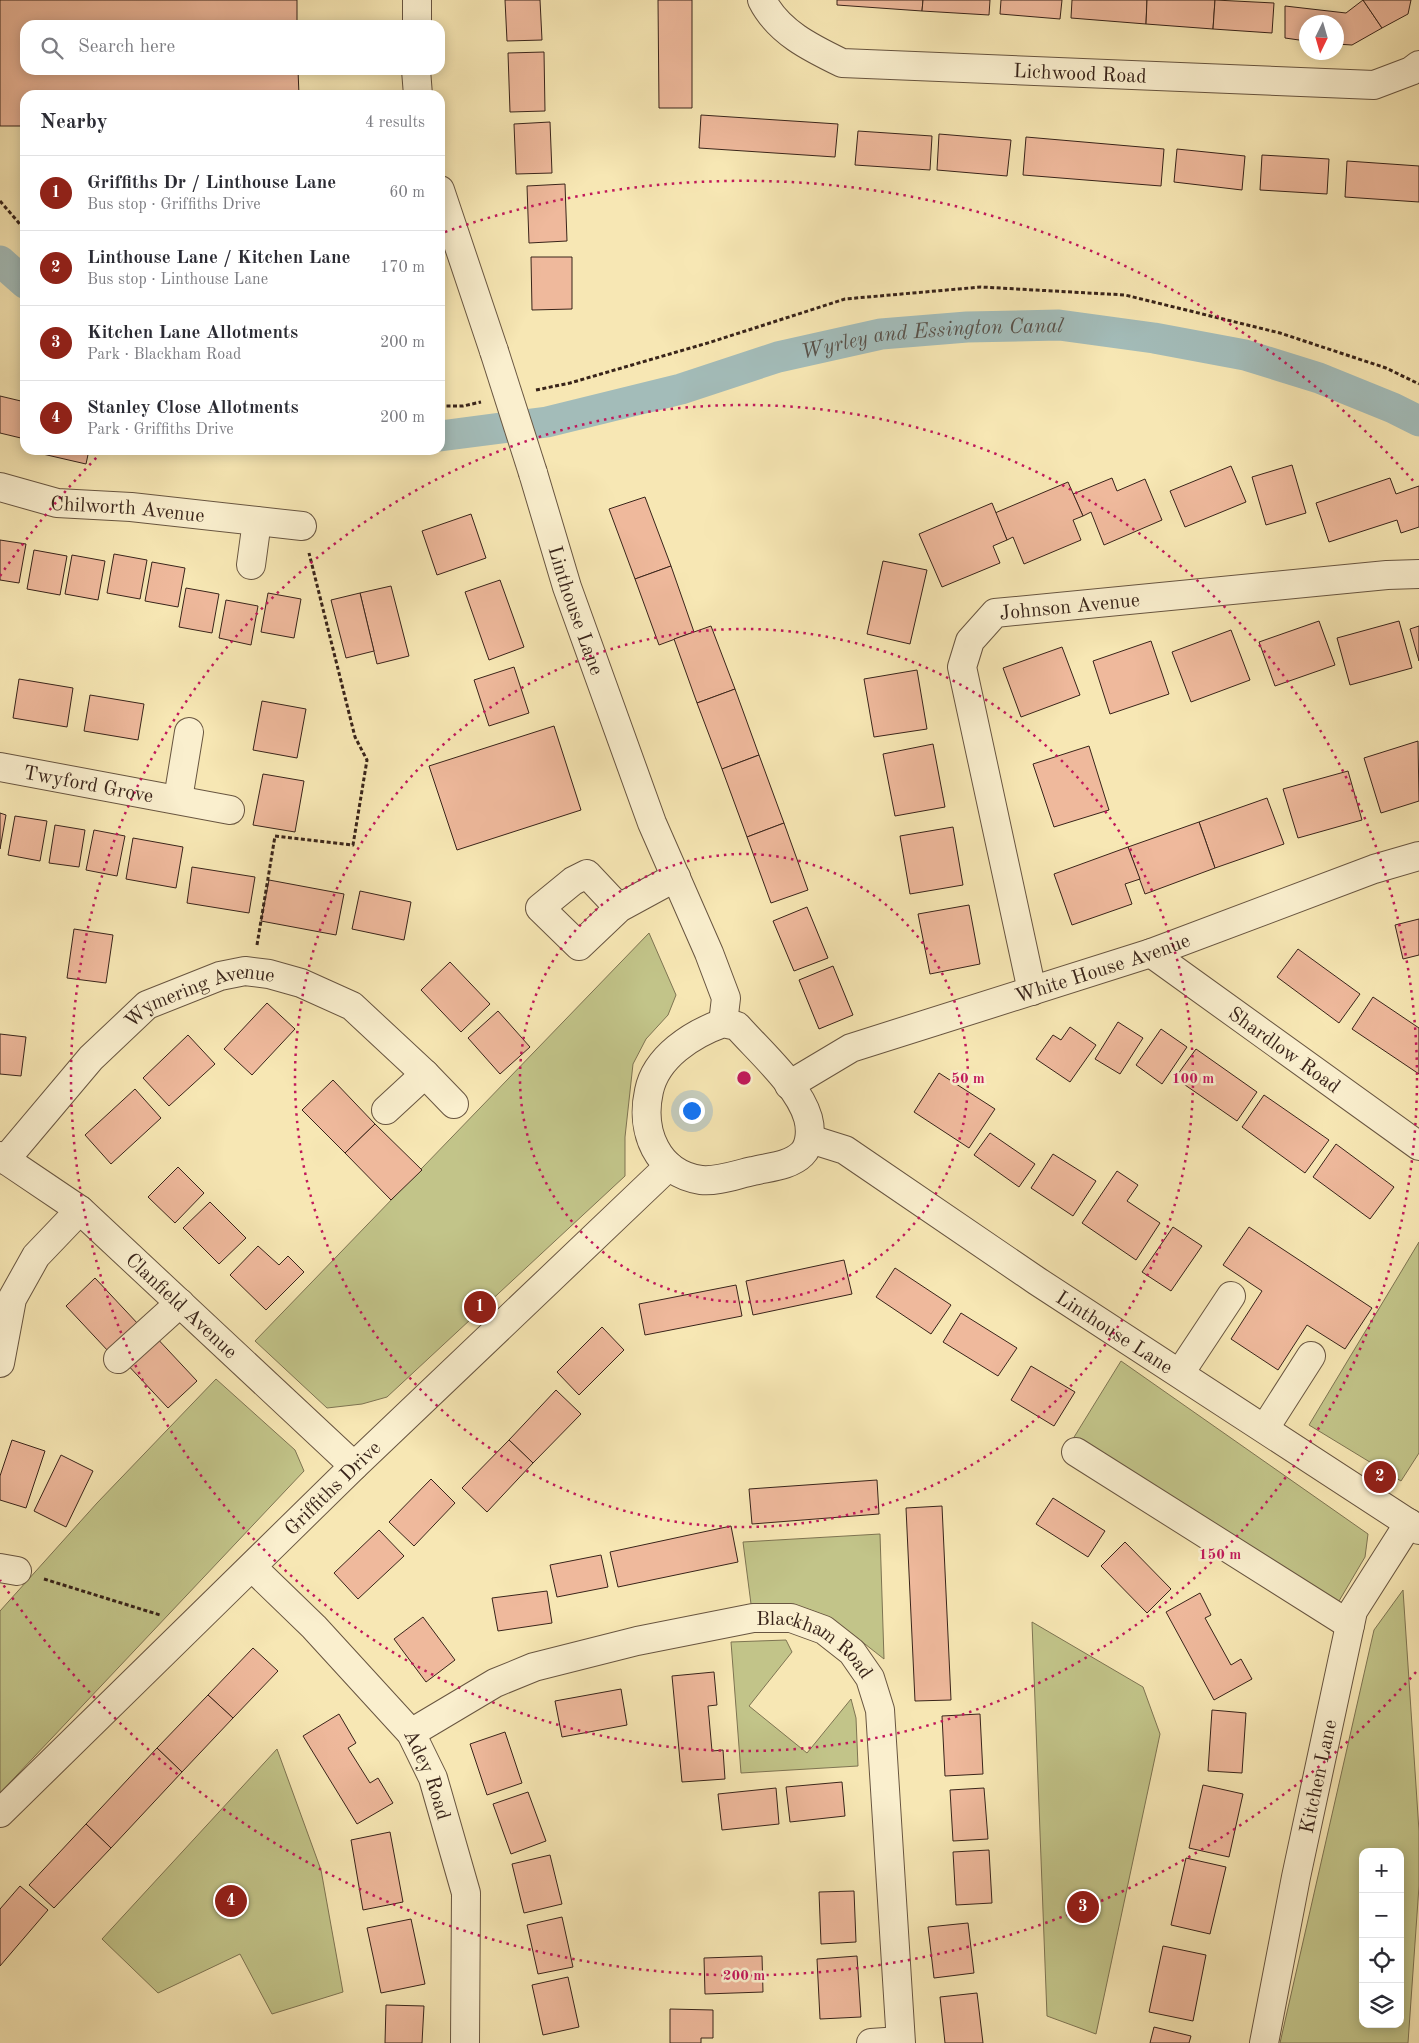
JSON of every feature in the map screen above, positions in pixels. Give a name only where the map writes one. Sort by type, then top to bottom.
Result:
[{"type":"street","points":[[416,20],[417,0]]},
{"type":"street","name":"Lichwood Road","points":[[762,0],[781,25],[806,46],[842,63],[1374,85],[1411,71],[1419,65]]},
{"type":"street","points":[[416,75],[418,90]]},
{"type":"street","name":"Linthouse Lane","points":[[445,205],[533,473],[567,587],[652,824],[726,998],[723,1023]]},
{"type":"street","name":"Chilworth Avenue","points":[[0,488],[58,503],[131,507],[302,526]]},
{"type":"street","points":[[251,565],[257,521]]},
{"type":"street","name":"Johnson Avenue","points":[[1032,991],[962,667],[970,641],[995,613],[1387,575],[1419,574]]},
{"type":"street","name":"Twyford Grove","points":[[178,799],[189,732]]},
{"type":"street","name":"Twyford Grove","points":[[0,767],[230,810]]},
{"type":"street","name":"White House Avenue","points":[[789,1085],[851,1048],[1152,953],[1374,868],[1419,856]]},
{"type":"street","points":[[619,908],[676,877]]},
{"type":"street","name":"Shardlow Road","points":[[1152,953],[1414,1135]]},
{"type":"street","name":"Wymering Avenue","points":[[3,1158],[91,1058],[147,1005],[220,976],[252,972],[270,974],[301,983],[352,1006],[454,1104]]},
{"type":"street","points":[[723,1023],[737,1026],[799,1096],[809,1119],[810,1139],[804,1153],[791,1162],[703,1181],[691,1178],[660,1159],[652,1144],[646,1102],[651,1080],[666,1058],[691,1038],[723,1023]]},
{"type":"street","points":[[386,1110],[424,1074]]},
{"type":"street","name":"Linthouse Lane","points":[[810,1139],[845,1150],[1037,1281],[1414,1526]]},
{"type":"street","name":"Clanfield Avenue","points":[[3,1158],[80,1210],[354,1466]]},
{"type":"street","name":"Griffiths Drive","points":[[0,1812],[354,1466],[669,1166]]},
{"type":"street","points":[[1,1352],[12,1299],[36,1256],[80,1210]]},
{"type":"street","points":[[1180,1373],[1231,1296]]},
{"type":"street","points":[[118,1359],[180,1303]]},
{"type":"street","points":[[1265,1428],[1310,1356]]},
{"type":"street","points":[[1076,1452],[1350,1625]]},
{"type":"street","name":"Kitchen Lane","points":[[1264,2043],[1296,1877],[1353,1610],[1414,1526]]},
{"type":"street","name":"Adey Road","points":[[252,1567],[314,1627],[410,1733],[433,1778],[466,1893],[465,2043]]},
{"type":"street","name":"Blackham Road","points":[[410,1733],[495,1683],[534,1667],[583,1653],[753,1618],[791,1618],[824,1630],[852,1652],[870,1678],[880,1710],[900,2042]]},
{"type":"street","points":[[871,2043],[900,2042]]},
{"type":"path","points":[[0,201],[20,224]]},
{"type":"path","points":[[533,391],[570,383],[711,342],[845,298],[981,287],[1125,295],[1280,332],[1386,368],[1419,384]]},
{"type":"path","points":[[445,406],[463,406],[489,400]]},
{"type":"path","points":[[252,972],[275,836],[353,845],[366,760],[355,737],[302,526]]},
{"type":"path","points":[[9,1569],[192,1624]]},
{"type":"green space","points":[[649,933],[676,995],[668,1015],[646,1039],[633,1064],[625,1137],[625,1176],[387,1397],[362,1404],[327,1408],[255,1341]]},
{"type":"green space","points":[[1419,1242],[1419,1453],[1401,1481],[1309,1425]]},
{"type":"green space","points":[[1121,1361],[1368,1534],[1365,1557],[1326,1623],[1063,1455]]},
{"type":"green space","points":[[216,1379],[295,1450],[304,1471],[0,1793],[0,1611],[97,1503]]},
{"type":"green space","points":[[880,1534],[884,1659],[852,1634],[824,1616],[793,1606],[751,1604],[743,1542]]},
{"type":"green space","points":[[1403,1590],[1419,1831],[1419,1886],[1408,2043],[1280,2043],[1374,1630]]},
{"type":"green space","points":[[1032,1622],[1143,1687],[1160,1734],[1096,2034],[1047,2016]]},
{"type":"green space","points":[[786,1640],[792,1652],[749,1706],[807,1753],[851,1699],[856,1718],[858,1766],[741,1773],[731,1642]]},
{"type":"green space","points":[[277,1749],[321,1870],[343,1992],[272,2014],[240,1954],[158,1993],[102,1939]]},
{"type":"building","points":[[0,0],[297,0],[297,20],[20,20],[20,75],[298,75],[299,90],[20,90],[20,126],[0,126]]},
{"type":"building","points":[[505,0],[540,0],[542,40],[507,41]]},
{"type":"building","points":[[658,0],[692,0],[692,108],[659,108]]},
{"type":"building","points":[[837,0],[923,0],[922,11],[837,5]]},
{"type":"building","points":[[923,0],[990,0],[989,15],[922,11]]},
{"type":"building","points":[[1001,0],[1062,0],[1060,19],[1000,14]]},
{"type":"building","points":[[1072,0],[1147,0],[1146,24],[1071,18]]},
{"type":"building","points":[[1147,0],[1215,0],[1213,29],[1146,24]]},
{"type":"building","points":[[1215,0],[1274,3],[1272,33],[1213,29]]},
{"type":"building","points":[[1363,0],[1382,28],[1352,45],[1344,44],[1344,15],[1299,15],[1299,40],[1285,38],[1285,6],[1346,13]]},
{"type":"building","points":[[1363,0],[1411,0],[1408,14],[1382,28]]},
{"type":"building","points":[[544,52],[545,111],[510,112],[508,53]]},
{"type":"building","points":[[701,115],[838,124],[835,157],[699,148]]},
{"type":"building","points":[[550,122],[552,173],[516,174],[514,124]]},
{"type":"building","points":[[858,131],[932,136],[930,170],[855,165]]},
{"type":"building","points":[[939,134],[1011,140],[1007,176],[937,170]]},
{"type":"building","points":[[1026,137],[1164,149],[1161,186],[1023,175]]},
{"type":"building","points":[[1177,149],[1245,156],[1242,190],[1174,182]]},
{"type":"building","points":[[1262,155],[1329,159],[1327,194],[1260,190]]},
{"type":"building","points":[[1347,161],[1419,166],[1419,202],[1345,197]]},
{"type":"building","points":[[565,184],[567,241],[529,243],[527,186]]},
{"type":"building","points":[[531,257],[572,257],[572,309],[532,310]]},
{"type":"building","points":[[0,396],[20,401],[20,438],[0,433]]},
{"type":"building","points":[[47,455],[88,455],[86,464]]},
{"type":"building","points":[[1292,465],[1306,513],[1266,525],[1252,477]]},
{"type":"building","points":[[1231,466],[1246,502],[1185,527],[1170,491]]},
{"type":"building","points":[[1112,478],[1117,491],[1145,479],[1162,520],[1104,545],[1091,512],[1083,516],[1073,494]]},
{"type":"building","points":[[1390,478],[1396,494],[1419,486],[1419,527],[1401,533],[1397,520],[1329,542],[1316,503]]},
{"type":"building","points":[[1068,482],[1083,516],[1073,520],[1081,540],[1024,564],[1013,537],[1007,540],[995,513]]},
{"type":"building","points":[[645,497],[671,566],[635,579],[609,509]]},
{"type":"building","points":[[992,503],[1007,540],[993,546],[1000,563],[942,587],[919,534]]},
{"type":"building","points":[[471,514],[486,558],[437,575],[422,531]]},
{"type":"building","points":[[0,540],[26,544],[19,583],[0,580]]},
{"type":"building","points":[[34,550],[67,556],[60,595],[27,589]]},
{"type":"building","points":[[114,554],[147,560],[140,599],[107,593]]},
{"type":"building","points":[[72,555],[105,561],[98,600],[65,594]]},
{"type":"building","points":[[883,561],[927,570],[910,644],[867,634]]},
{"type":"building","points":[[152,562],[185,568],[178,607],[145,601]]},
{"type":"building","points":[[671,566],[694,632],[659,645],[635,579]]},
{"type":"building","points":[[500,580],[524,647],[489,660],[465,592]]},
{"type":"building","points":[[391,586],[409,656],[377,664],[360,593]]},
{"type":"building","points":[[186,588],[219,594],[212,633],[179,627]]},
{"type":"building","points":[[268,593],[301,599],[294,638],[261,632]]},
{"type":"building","points":[[360,593],[374,651],[346,658],[331,600]]},
{"type":"building","points":[[226,600],[258,606],[251,645],[219,638]]},
{"type":"building","points":[[1319,621],[1335,665],[1275,686],[1259,642]]},
{"type":"building","points":[[1399,621],[1412,668],[1350,685],[1337,638]]},
{"type":"building","points":[[711,626],[735,689],[697,703],[674,639]]},
{"type":"building","points":[[1419,626],[1419,661],[1410,629]]},
{"type":"building","points":[[1231,630],[1250,680],[1191,702],[1172,652]]},
{"type":"building","points":[[1151,641],[1169,694],[1110,714],[1093,661]]},
{"type":"building","points":[[1062,647],[1080,695],[1021,717],[1003,668]]},
{"type":"building","points":[[514,667],[529,713],[489,726],[474,680]]},
{"type":"building","points":[[917,670],[927,729],[874,737],[864,679]]},
{"type":"building","points":[[19,679],[73,688],[67,727],[13,718]]},
{"type":"building","points":[[735,689],[759,755],[722,769],[697,703]]},
{"type":"building","points":[[90,695],[144,704],[138,740],[84,731]]},
{"type":"building","points":[[262,701],[306,709],[297,758],[253,750]]},
{"type":"building","points":[[554,726],[581,810],[457,850],[429,766]]},
{"type":"building","points":[[1418,741],[1419,801],[1381,813],[1364,758]]},
{"type":"building","points":[[933,744],[945,807],[895,816],[883,754]]},
{"type":"building","points":[[1089,746],[1109,810],[1054,827],[1033,764]]},
{"type":"building","points":[[759,755],[784,823],[747,837],[722,769]]},
{"type":"building","points":[[1348,771],[1362,820],[1298,838],[1283,789]]},
{"type":"building","points":[[263,774],[304,781],[295,832],[253,825]]},
{"type":"building","points":[[1267,798],[1284,844],[1215,868],[1199,822]]},
{"type":"building","points":[[0,813],[6,815],[0,849]]},
{"type":"building","points":[[15,816],[47,821],[40,861],[8,855]]},
{"type":"building","points":[[1199,822],[1215,868],[1145,894],[1128,847]]},
{"type":"building","points":[[784,823],[808,890],[771,903],[747,837]]},
{"type":"building","points":[[55,825],[85,830],[79,867],[49,863]]},
{"type":"building","points":[[953,827],[963,885],[910,894],[900,836]]},
{"type":"building","points":[[94,830],[125,836],[117,876],[86,870]]},
{"type":"building","points":[[133,838],[183,847],[176,888],[126,879]]},
{"type":"building","points":[[1128,847],[1140,879],[1125,884],[1132,904],[1072,925],[1054,874]]},
{"type":"building","points":[[192,867],[255,877],[249,913],[187,903]]},
{"type":"building","points":[[269,880],[344,894],[336,935],[261,921]]},
{"type":"building","points":[[360,891],[411,902],[404,940],[352,929]]},
{"type":"building","points":[[969,905],[980,964],[930,974],[918,914]]},
{"type":"building","points":[[807,907],[828,958],[794,971],[773,921]]},
{"type":"building","points":[[1419,919],[1419,955],[1403,959],[1395,925]]},
{"type":"building","points":[[74,929],[113,935],[106,983],[67,978]]},
{"type":"building","points":[[1298,949],[1360,994],[1339,1023],[1277,977]]},
{"type":"building","points":[[450,962],[490,1004],[461,1032],[421,990]]},
{"type":"building","points":[[833,966],[853,1015],[819,1029],[799,980]]},
{"type":"building","points":[[1373,997],[1419,1028],[1419,1074],[1352,1029]]},
{"type":"building","points":[[267,1003],[295,1029],[252,1075],[224,1049]]},
{"type":"building","points":[[498,1011],[530,1047],[500,1074],[468,1038]]},
{"type":"building","points":[[1118,1022],[1143,1038],[1120,1074],[1095,1059]]},
{"type":"building","points":[[1070,1027],[1096,1045],[1070,1082],[1036,1059],[1053,1035],[1061,1040]]},
{"type":"building","points":[[1161,1029],[1187,1047],[1162,1084],[1136,1065]]},
{"type":"building","points":[[0,1034],[26,1037],[21,1076],[0,1074]]},
{"type":"building","points":[[188,1035],[215,1064],[169,1106],[143,1078]]},
{"type":"building","points":[[1196,1049],[1257,1092],[1237,1121],[1175,1078]]},
{"type":"building","points":[[939,1073],[995,1109],[969,1148],[914,1112]]},
{"type":"building","points":[[333,1080],[375,1124],[345,1153],[302,1110]]},
{"type":"building","points":[[135,1089],[161,1118],[111,1164],[85,1135]]},
{"type":"building","points":[[1264,1095],[1329,1140],[1305,1173],[1242,1127]]},
{"type":"building","points":[[375,1124],[422,1170],[391,1200],[345,1153]]},
{"type":"building","points":[[990,1133],[1035,1164],[1019,1187],[974,1155]]},
{"type":"building","points":[[1336,1144],[1394,1187],[1370,1219],[1313,1177]]},
{"type":"building","points":[[1053,1154],[1096,1181],[1073,1216],[1031,1188]]},
{"type":"building","points":[[178,1167],[204,1193],[175,1223],[148,1197]]},
{"type":"building","points":[[1117,1171],[1138,1185],[1127,1201],[1160,1223],[1136,1260],[1082,1223]]},
{"type":"building","points":[[210,1202],[246,1238],[219,1264],[183,1228]]},
{"type":"building","points":[[1173,1227],[1202,1246],[1171,1291],[1142,1272]]},
{"type":"building","points":[[1249,1227],[1372,1308],[1345,1349],[1307,1325],[1278,1370],[1231,1339],[1262,1291],[1223,1265]]},
{"type":"building","points":[[258,1246],[279,1265],[288,1256],[304,1272],[266,1310],[230,1275]]},
{"type":"building","points":[[844,1260],[852,1294],[753,1315],[746,1281]]},
{"type":"building","points":[[895,1268],[951,1305],[931,1334],[876,1297]]},
{"type":"building","points":[[95,1278],[139,1325],[109,1352],[66,1306]]},
{"type":"building","points":[[736,1285],[742,1316],[645,1335],[639,1304]]},
{"type":"building","points":[[961,1313],[1017,1348],[998,1376],[943,1342]]},
{"type":"building","points":[[602,1327],[624,1350],[579,1395],[557,1372]]},
{"type":"building","points":[[153,1334],[197,1381],[168,1408],[124,1361]]},
{"type":"building","points":[[1031,1366],[1075,1392],[1054,1426],[1011,1400]]},
{"type":"building","points":[[556,1390],[581,1414],[533,1463],[509,1440]]},
{"type":"building","points":[[12,1440],[45,1451],[26,1508],[0,1500],[0,1476]]},
{"type":"building","points":[[509,1440],[533,1463],[487,1512],[462,1488]]},
{"type":"building","points":[[61,1455],[93,1471],[66,1527],[34,1511]]},
{"type":"building","points":[[431,1479],[455,1503],[414,1546],[389,1522]]},
{"type":"building","points":[[877,1480],[879,1514],[752,1524],[749,1489]]},
{"type":"building","points":[[1053,1498],[1105,1531],[1088,1557],[1036,1524]]},
{"type":"building","points":[[942,1506],[951,1700],[915,1701],[906,1508]]},
{"type":"building","points":[[731,1526],[738,1562],[618,1587],[610,1552]]},
{"type":"building","points":[[379,1530],[404,1556],[358,1599],[334,1573]]},
{"type":"building","points":[[1125,1542],[1171,1589],[1147,1613],[1101,1566]]},
{"type":"building","points":[[601,1555],[608,1587],[557,1597],[550,1565]]},
{"type":"building","points":[[547,1591],[552,1623],[498,1631],[492,1598]]},
{"type":"building","points":[[1200,1593],[1211,1615],[1205,1618],[1231,1665],[1241,1659],[1252,1679],[1214,1700],[1166,1612]]},
{"type":"building","points":[[423,1617],[455,1660],[426,1682],[394,1639]]},
{"type":"building","points":[[253,1648],[278,1671],[233,1718],[208,1695]]},
{"type":"building","points":[[714,1672],[717,1705],[708,1706],[712,1751],[723,1750],[725,1779],[682,1782],[672,1676]]},
{"type":"building","points":[[621,1689],[627,1725],[562,1737],[555,1701]]},
{"type":"building","points":[[208,1695],[233,1718],[182,1772],[157,1748]]},
{"type":"building","points":[[1212,1710],[1246,1713],[1242,1773],[1208,1771]]},
{"type":"building","points":[[339,1714],[356,1743],[348,1748],[370,1783],[378,1778],[393,1803],[357,1824],[303,1736]]},
{"type":"building","points":[[980,1714],[983,1774],[945,1776],[942,1716]]},
{"type":"building","points":[[505,1732],[522,1783],[487,1795],[470,1744]]},
{"type":"building","points":[[157,1748],[182,1772],[111,1848],[86,1824]]},
{"type":"building","points":[[842,1782],[845,1816],[790,1822],[786,1787]]},
{"type":"building","points":[[1203,1785],[1243,1794],[1229,1857],[1189,1848]]},
{"type":"building","points":[[776,1788],[779,1824],[722,1830],[718,1794]]},
{"type":"building","points":[[984,1788],[988,1839],[953,1841],[950,1790]]},
{"type":"building","points":[[528,1792],[546,1841],[511,1854],[493,1804]]},
{"type":"building","points":[[86,1824],[111,1848],[54,1908],[29,1885]]},
{"type":"building","points":[[390,1832],[403,1902],[363,1910],[351,1840]]},
{"type":"building","points":[[989,1850],[992,1903],[956,1905],[953,1852]]},
{"type":"building","points":[[550,1855],[562,1904],[524,1913],[512,1864]]},
{"type":"building","points":[[1186,1858],[1226,1867],[1210,1934],[1171,1925]]},
{"type":"building","points":[[20,1886],[48,1910],[0,1966],[0,1909]]},
{"type":"building","points":[[854,1891],[856,1942],[821,1944],[819,1892]]},
{"type":"building","points":[[562,1917],[573,1967],[538,1974],[527,1925]]},
{"type":"building","points":[[411,1919],[425,1984],[381,1993],[367,1928]]},
{"type":"building","points":[[968,1923],[974,1973],[934,1978],[928,1927]]},
{"type":"building","points":[[1163,1946],[1206,1955],[1193,2021],[1149,2012]]},
{"type":"building","points":[[762,1956],[763,1992],[705,1994],[704,1958]]},
{"type":"building","points":[[857,1956],[861,2017],[820,2019],[817,1959]]},
{"type":"building","points":[[568,1977],[579,2027],[543,2035],[532,1985]]},
{"type":"building","points":[[977,1993],[983,2043],[945,2043],[940,1997]]},
{"type":"building","points":[[386,2005],[424,2006],[422,2043],[385,2043]]},
{"type":"building","points":[[670,2009],[713,2010],[713,2038],[701,2038],[701,2043],[670,2043]]},
{"type":"building","points":[[1154,2027],[1191,2036],[1189,2043],[1150,2043]]},
{"type":"waterway","name":"Wyrley and Essington Canal","points":[[0,261],[20,279]]},
{"type":"waterway","name":"Wyrley and Essington Canal","points":[[445,435],[547,422],[681,389],[778,357],[881,334],[967,327],[1059,325],[1154,338],[1245,355],[1319,378],[1393,408],[1419,421]]},
{"type":"place","name":"Griffiths Dr / Linthouse Lane","points":[[480,1307]]},
{"type":"place","name":"Linthouse Lane / Kitchen Lane","points":[[1380,1477]]},
{"type":"place","name":"Stanley Close Allotments","points":[[231,1901]]},
{"type":"place","name":"Kitchen Lane Allotments","points":[[1083,1907]]}]
